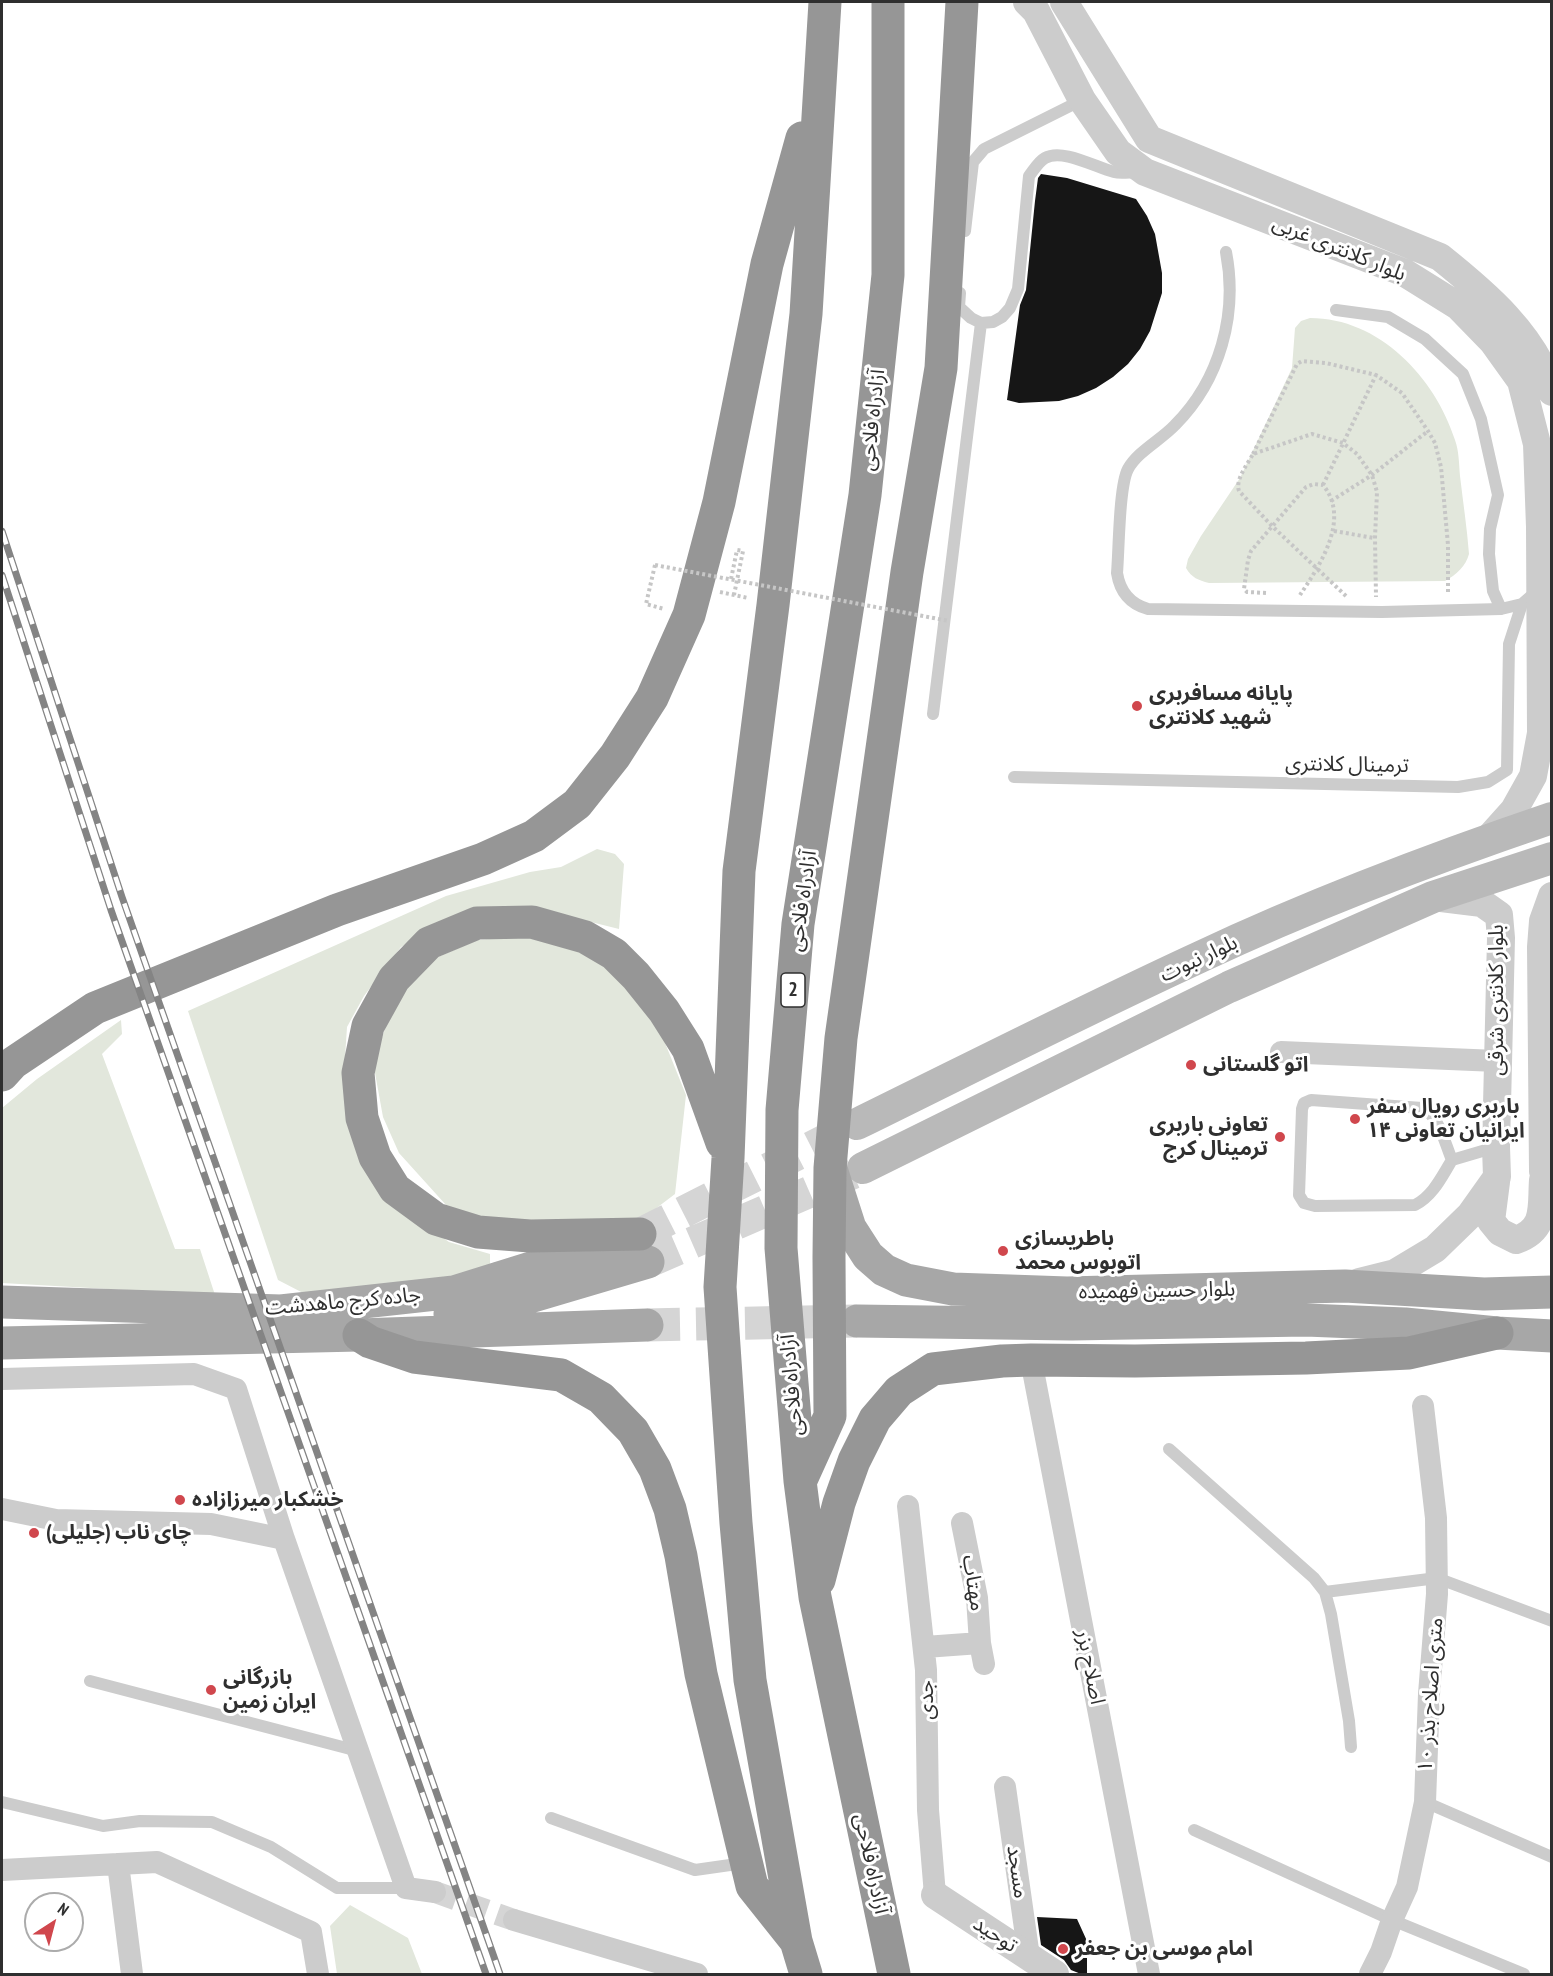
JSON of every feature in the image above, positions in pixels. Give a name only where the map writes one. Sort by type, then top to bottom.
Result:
[{"type":"highway","points":[[806,1974],[796,1941],[750,1680],[720,1287],[728,1158],[739,872],[773,605],[806,314],[825,2]]},
{"type":"highway","name":"آزادراه فلاحی","points":[[888,2],[888,275],[865,495],[798,924],[783,1110],[781,1248],[800,1481],[815,1597],[894,1974]]},
{"type":"highway","points":[[800,1481],[830,1416],[830,1168],[841,1038],[907,572],[941,368],[964,5]]},
{"type":"highway","points":[[2,1075],[13,1063],[95,1008],[337,910],[483,859],[534,836],[577,804],[615,756],[652,698],[689,615],[719,502],[767,264],[820,75]]},
{"type":"highway","points":[[644,1248],[478,1232],[436,1219],[395,1189],[375,1157],[362,1118],[358,1073],[368,1026],[394,979],[429,943],[477,924],[532,922],[585,937],[614,954],[636,976],[664,1011],[688,1049],[728,1158]]},
{"type":"highway","points":[[815,1597],[839,1503],[854,1461],[875,1419],[900,1391],[933,1369],[1002,1360],[1135,1361],[1306,1358],[1409,1353],[1497,1333]]},
{"type":"highway","points":[[359,1335],[369,1342],[414,1357],[561,1375],[600,1398],[633,1431],[655,1469],[670,1509],[681,1556],[701,1674],[752,1886],[796,1941]]},
{"type":"main road","name":"بلوار نبوت","points":[[857,1124],[1202,956],[1332,900],[1488,839],[1551,818]]},
{"type":"main road","name":"بلوار نبوت","points":[[863,1168],[1229,987],[1433,897],[1551,858]]},
{"type":"main road","name":"بلوار حسین فهمیده","points":[[830,1168],[850,1228],[868,1256],[884,1270],[906,1280],[953,1289],[1068,1293],[1345,1286],[1484,1294],[1551,1292]]},
{"type":"main road","name":"جاده کرج ماهدشت","points":[[2,1300],[280,1311],[453,1292],[644,1248]]},
{"type":"main road","points":[[359,1335],[369,1326],[496,1307],[644,1248]]},
{"type":"main road","name":"بلوار حسین فهمیده","points":[[857,1321],[1072,1324],[1306,1320],[1405,1324],[1551,1336]]},
{"type":"main road","name":"جاده کرج ماهدشت","points":[[2,1342],[359,1335],[647,1325]]},
{"type":"street","name":"بلوار کلانتری غربی","points":[[1064,2],[1149,139],[1440,257],[1474,284],[1512,321],[1546,373],[1551,392]]},
{"type":"street","name":"بلوار کلانتری غربی","points":[[1032,5],[1082,100],[1118,152],[1145,172],[1405,273],[1458,306],[1493,342],[1521,381],[1537,444],[1540,527],[1531,596],[1542,733],[1533,776],[1514,810],[1488,839]]},
{"type":"street","points":[[1542,733],[1547,762],[1551,768]]},
{"type":"street","name":"بلوار کلانتری شرقی","points":[[1433,897],[1482,903],[1499,915],[1501,938],[1497,1061],[1497,1177],[1491,1221],[1500,1232],[1516,1240],[1528,1236],[1541,1221],[1543,1171],[1541,947],[1543,921],[1551,896]]},
{"type":"street","points":[[1281,1052],[1542,1062]]},
{"type":"street","name":"بلوار کلانتری شرقی","points":[[1543,1171],[1551,1201]]},
{"type":"street","points":[[1345,1286],[1395,1273],[1435,1249],[1470,1215],[1497,1177]]},
{"type":"street","name":"اصلاح بزر","points":[[1031,1360],[1149,1974]]},
{"type":"street","points":[[2,1378],[194,1374],[236,1389],[284,1539],[406,1888],[435,1892]]},
{"type":"street","name":"۱۰ متری اصلاح بذر","points":[[1370,1974],[1382,1952],[1392,1920],[1407,1887],[1425,1802],[1437,1578],[1436,1518],[1423,1406]]},
{"type":"street","name":"جدی","points":[[908,1506],[925,1647],[928,1810],[936,1895]]},
{"type":"street","points":[[2,1509],[56,1520],[210,1524],[284,1539]]},
{"type":"street","name":"مهتاب","points":[[925,1647],[982,1654],[977,1598],[962,1523]]},
{"type":"street","name":"مسجد","points":[[1005,1787],[1029,1957]]},
{"type":"street","points":[[2,1870],[157,1862],[311,1932],[318,1974]]},
{"type":"street","points":[[118,1864],[132,1974]]},
{"type":"street","name":"توحید","points":[[936,1895],[1055,1974]]},
{"type":"street","points":[[514,1920],[697,1974]]},
{"type":"lane","points":[[963,248],[973,162],[984,149],[1082,100]]},
{"type":"lane","points":[[960,282],[959,307],[971,318],[981,323],[993,322],[1002,317],[1010,308],[1018,289],[1029,176],[1039,162],[1046,157],[1055,154],[1068,156],[1115,172],[1145,172]]},
{"type":"lane","points":[[1226,252],[1231,276],[1231,300],[1222,347],[1213,369],[1191,407],[1161,439],[1135,459],[1125,478],[1117,573],[1127,598],[1148,609],[1382,612],[1501,609],[1531,596]]},
{"type":"lane","points":[[1336,310],[1388,317],[1425,339],[1463,374],[1481,419],[1498,495],[1490,529],[1489,554],[1493,591],[1501,609]]},
{"type":"lane","points":[[933,714],[981,323]]},
{"type":"lane","name":"ترمینال کلانتری","points":[[1014,777],[1458,787],[1488,782],[1507,770],[1509,644],[1531,596]]},
{"type":"lane","points":[[1452,1160],[1434,1119],[1429,1111],[1422,1108],[1311,1100],[1304,1103],[1299,1195],[1304,1203],[1315,1206],[1415,1204],[1424,1200],[1431,1192],[1452,1160],[1496,1147]]},
{"type":"lane","points":[[1169,1449],[1314,1578],[1324,1592],[1331,1614],[1352,1747]]},
{"type":"lane","points":[[1324,1592],[1437,1578],[1551,1622]]},
{"type":"lane","points":[[90,1681],[358,1751]]},
{"type":"lane","points":[[2,1802],[103,1826],[140,1821],[212,1822],[271,1847],[337,1888],[406,1888]]},
{"type":"lane","points":[[1425,1802],[1551,1857]]},
{"type":"lane","points":[[551,1818],[695,1870],[746,1862]]},
{"type":"lane","points":[[1194,1830],[1392,1920],[1524,1974]]},
{"type":"path","points":[[1346,596],[1272,526],[1237,487],[1297,364],[1302,361],[1326,363],[1376,375],[1402,393],[1428,431],[1435,443],[1441,467],[1448,545],[1448,596]]},
{"type":"path","points":[[1323,485],[1376,375]]},
{"type":"path","points":[[1331,501],[1372,475],[1428,431]]},
{"type":"path","points":[[1253,454],[1312,434],[1343,443],[1357,454],[1372,475],[1377,492],[1375,538],[1377,597]]},
{"type":"path","points":[[1247,592],[1244,588],[1248,560],[1257,543],[1306,487],[1314,484],[1323,485],[1329,492],[1334,531],[1318,568],[1300,595]]},
{"type":"path","points":[[1334,531],[1375,538]]},
{"type":"path","points":[[731,579],[737,550],[743,551],[734,595]]},
{"type":"path","points":[[646,604],[655,565],[950,621]]},
{"type":"path","points":[[696,587],[773,605]]},
{"type":"shaded area","points":[[1310,318],[1335,321],[1359,328],[1381,340],[1401,355],[1419,374],[1434,394],[1446,417],[1457,449],[1469,554],[1460,570],[1445,581],[1209,583],[1196,578],[1186,568],[1188,559],[1201,536],[1240,478],[1292,368],[1295,328],[1301,321]]},
{"type":"shaded area","points":[[597,849],[615,854],[624,864],[619,929],[535,908],[440,927],[401,947],[364,996],[347,1027],[344,1073],[396,1205],[449,1242],[490,1254],[490,1266],[463,1275],[307,1295],[278,1280],[188,1011],[446,896],[530,872],[561,867]]},
{"type":"shaded area","points":[[537,935],[588,949],[651,1008],[686,1095],[675,1194],[642,1219],[472,1224],[446,1205],[399,1153],[383,1117],[373,1062],[400,988],[429,961],[477,940]]},
{"type":"shaded area","points":[[121,1020],[122,1034],[102,1054],[175,1249],[200,1249],[215,1295],[2,1283],[2,1108],[37,1079]]},
{"type":"shaded area","points":[[350,1905],[408,1938],[422,1974],[337,1974],[330,1926]]},
{"type":"building","points":[[1041,174],[1067,178],[1136,199],[1155,234],[1162,273],[1162,293],[1150,331],[1140,349],[1113,377],[1078,396],[1059,401],[1019,403],[1007,400],[1020,305],[1026,290],[1035,201],[1038,178]]},
{"type":"building","name":"امام موسی بن جعفر","points":[[1037,1917],[1077,1919],[1087,1941],[1087,1974],[1071,1970],[1064,1960],[1041,1945]]},
{"type":"tunnel","points":[[640,1234],[853,1126]]},
{"type":"tunnel","points":[[648,1262],[853,1173]]},
{"type":"tunnel","points":[[647,1325],[857,1321]]},
{"type":"tunnel","points":[[435,1892],[514,1920]]},
{"type":"railway","points":[[2,531],[122,897],[500,1974]]},
{"type":"railway","points":[[2,575],[111,910],[486,1974]]},
{"type":"place","name":"پایانه مسافربری شهید کلانتری","points":[[1137,706]]},
{"type":"place","name":"اتو گلستانی","points":[[1191,1065]]},
{"type":"place","name":"باربری رویال سفر ایرانیان تعاونی ۱۴","points":[[1355,1119]]},
{"type":"place","name":"تعاونی باربری ترمینال کرج","points":[[1280,1137]]},
{"type":"place","name":"باطریسازی اتوبوس محمد","points":[[1003,1251]]},
{"type":"place","name":"خشکبار میرزازاده","points":[[180,1500]]},
{"type":"place","name":"چای ناب (جلیلی)","points":[[34,1533]]},
{"type":"place","name":"بازرگانی ایران زمین","points":[[211,1690]]},
{"type":"place","name":"امام موسی بن جعفر","points":[[1063,1949]]}]
